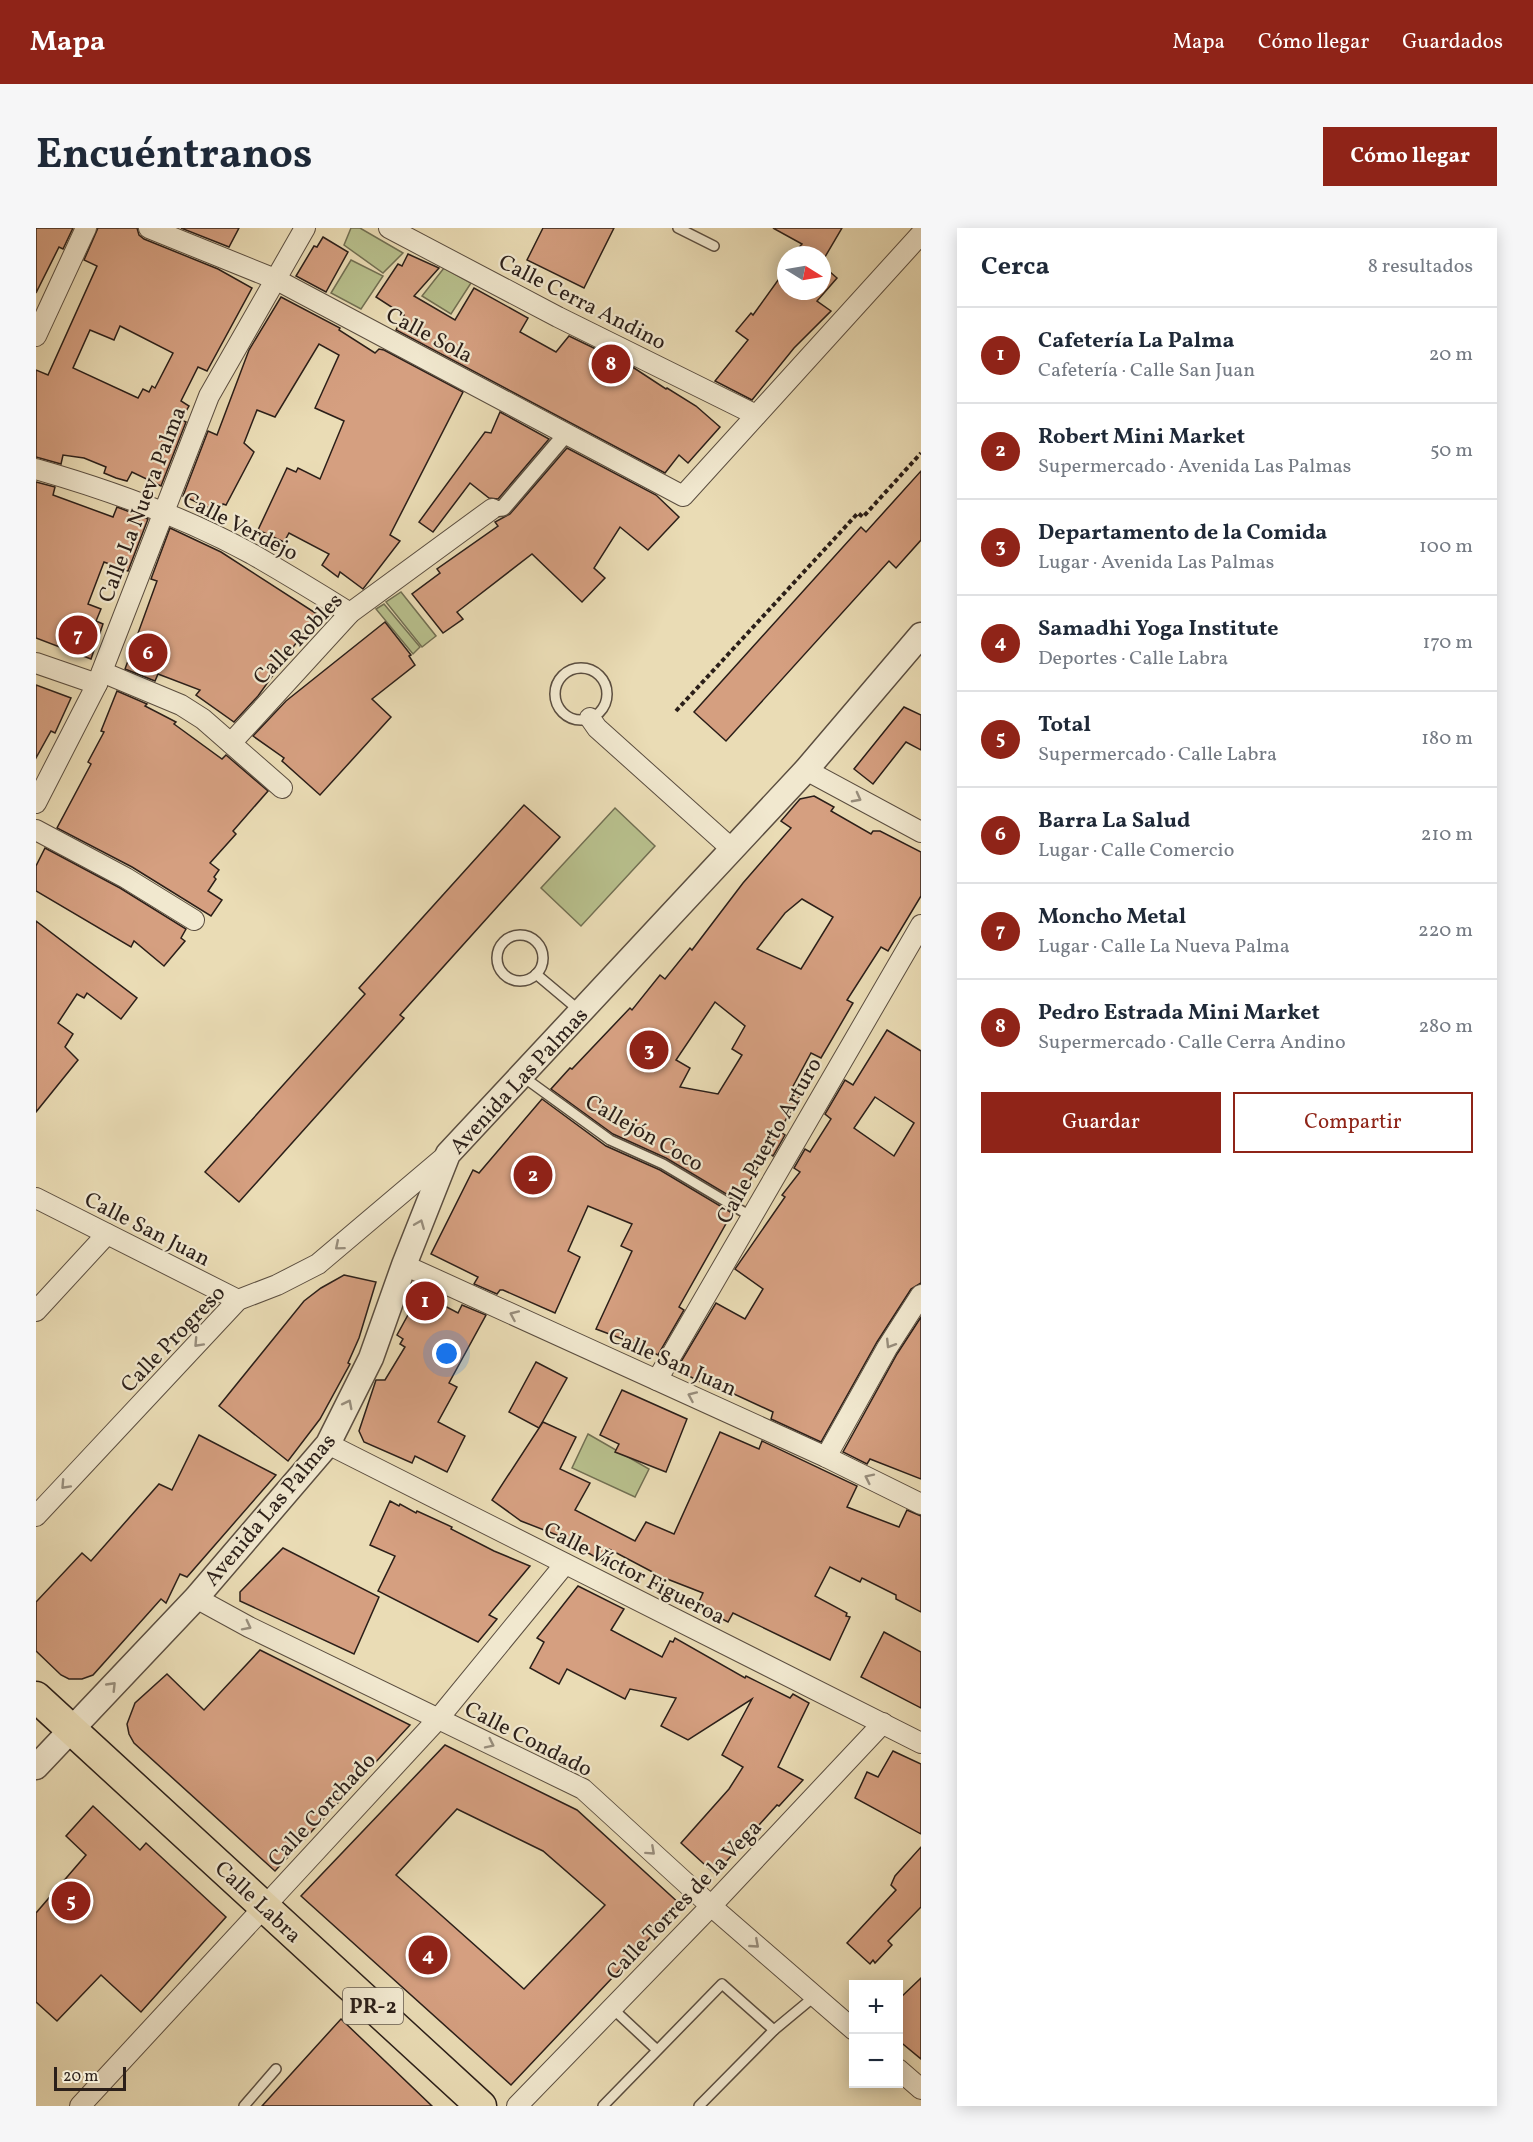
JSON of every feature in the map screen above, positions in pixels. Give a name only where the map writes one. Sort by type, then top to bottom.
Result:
[{"type":"main road","name":"Calle Labra","points":[[36,1697],[481,2106]]},
{"type":"street","points":[[38,324],[86,228]]},
{"type":"street","name":"Calle Sola","points":[[149,228],[275,279],[683,496],[756,415]]},
{"type":"street","name":"Calle La Nueva Palma","points":[[36,803],[99,678],[209,396],[305,228]]},
{"type":"street","name":"Calle Cerra Andino","points":[[389,228],[756,415]]},
{"type":"street","points":[[756,415],[921,234]]},
{"type":"street","points":[[492,509],[503,508],[566,434]]},
{"type":"street","name":"Calle Verdejo","points":[[36,469],[75,480],[163,512],[251,554],[350,613]]},
{"type":"street","name":"Calle Robles","points":[[231,743],[350,613],[492,509]]},
{"type":"street","name":"Avenida Las Palmas","points":[[36,1767],[196,1598],[328,1444],[372,1358],[404,1265],[448,1154],[806,770],[921,635]]},
{"type":"street","points":[[36,663],[99,678],[181,705],[203,719],[282,788]]},
{"type":"street","points":[[590,718],[597,728],[733,850]]},
{"type":"street","points":[[806,770],[921,832]]},
{"type":"street","points":[[36,830],[126,878],[194,920]]},
{"type":"street","name":"Calle Puerto Arturo","points":[[657,1380],[921,925]]},
{"type":"street","name":"Calle Progreso","points":[[36,1516],[238,1300],[277,1286],[318,1264],[448,1154]]},
{"type":"street","name":"Calle San Juan","points":[[36,1198],[238,1300]]},
{"type":"street","points":[[36,1311],[107,1234]]},
{"type":"street","name":"Calle San Juan","points":[[404,1265],[826,1457],[921,1504]]},
{"type":"street","points":[[826,1457],[887,1348],[921,1295]]},
{"type":"street","name":"Calle Víctor Figueroa","points":[[328,1444],[921,1743]]},
{"type":"street","name":"Calle Corchado","points":[[80,2106],[438,1719],[565,1563]]},
{"type":"street","name":"Calle Condado","points":[[196,1598],[260,1632],[584,1789],[711,1906],[849,2026]]},
{"type":"street","name":"Calle Torres de la Vega","points":[[517,2106],[711,1906],[883,1723]]},
{"type":"street","points":[[903,2073],[921,2089]]},
{"type":"lane","points":[[678,228],[714,246]]},
{"type":"lane","points":[[579,668],[589,669],[598,674],[604,682],[607,692],[605,702],[600,711],[590,718],[583,721],[573,719],[557,706],[556,686],[561,677],[569,671],[579,668]]},
{"type":"lane","points":[[520,934],[536,941],[543,958],[536,974],[519,981],[503,974],[496,958],[503,941],[520,934]]},
{"type":"lane","points":[[536,974],[581,1011]]},
{"type":"lane","name":"Callejón Coco","points":[[521,1075],[610,1140],[663,1164],[752,1217]]},
{"type":"lane","points":[[603,2106],[722,1984],[774,2031]]},
{"type":"lane","points":[[699,2106],[774,2031],[815,1996]]},
{"type":"lane","points":[[612,2008],[657,2050]]},
{"type":"lane","points":[[244,2106],[276,2069]]},
{"type":"path","points":[[676,711],[858,513],[863,517],[921,453]]},
{"type":"green space","points":[[351,228],[360,228],[403,253],[383,273],[344,245]]},
{"type":"green space","points":[[351,260],[383,276],[361,309],[331,293]]},
{"type":"green space","points":[[444,268],[471,283],[451,314],[422,296]]},
{"type":"green space","points":[[401,592],[436,636],[422,647],[386,602]]},
{"type":"green space","points":[[384,604],[420,647],[413,654],[376,609]]},
{"type":"green space","points":[[615,808],[655,846],[581,926],[541,888]]},
{"type":"green space","points":[[588,1434],[649,1469],[635,1497],[572,1468]]},
{"type":"building","points":[[36,228],[73,228],[63,249],[59,247],[36,293]]},
{"type":"building","points":[[98,228],[137,228],[139,235],[144,239],[218,269],[252,288],[207,371],[198,367],[181,401],[189,406],[181,420],[186,422],[161,486],[132,472],[127,481],[116,478],[104,473],[106,467],[84,458],[63,455],[61,464],[36,457],[36,370],[48,375],[97,266],[84,260]],"holes":[[[120,326],[173,353],[155,388],[152,386],[149,392],[143,389],[138,398],[73,368],[90,330],[114,340]]]},
{"type":"building","points":[[181,228],[239,228],[229,247]]},
{"type":"building","points":[[543,228],[614,228],[584,288],[527,260]]},
{"type":"building","points":[[773,228],[842,228],[831,247],[800,246],[802,244]]},
{"type":"building","points":[[323,237],[348,252],[326,292],[296,276],[314,246],[317,247]]},
{"type":"building","points":[[408,254],[439,268],[414,296],[455,320],[474,288],[528,318],[520,332],[556,352],[569,336],[631,366],[696,406],[720,427],[688,463],[679,455],[665,473],[396,330],[404,315],[376,297],[398,264],[402,266]]},
{"type":"building","points":[[831,273],[837,278],[831,285]]},
{"type":"building","points":[[777,282],[777,300],[818,300],[831,311],[794,348],[752,400],[715,381],[748,340],[736,331],[751,313],[753,315]]},
{"type":"building","points":[[281,297],[340,328],[339,330],[375,353],[379,349],[384,350],[463,392],[390,535],[400,541],[363,589],[340,572],[338,577],[322,565],[329,554],[289,533],[284,542],[258,530],[287,468],[296,472],[298,468],[320,479],[344,421],[315,408],[339,355],[319,344],[275,417],[257,410],[244,443],[254,452],[226,505],[223,504],[219,512],[183,496],[208,431],[217,435],[249,350]]},
{"type":"building","points":[[500,412],[549,439],[498,499],[489,498],[470,483],[433,532],[419,522],[485,432],[491,433]]},
{"type":"building","points":[[567,448],[656,495],[679,517],[648,550],[620,527],[594,568],[605,578],[582,602],[532,554],[457,612],[463,619],[443,633],[412,594],[440,573],[437,569],[498,526],[495,522],[510,514]]},
{"type":"building","points":[[921,471],[921,540],[896,568],[889,561],[726,741],[694,712],[861,527],[866,532]]},
{"type":"building","points":[[36,482],[55,487],[53,495],[113,517],[117,507],[148,519],[128,571],[104,562],[88,604],[101,609],[96,621],[103,624],[91,659],[36,638]]},
{"type":"building","points":[[170,528],[221,552],[317,614],[258,696],[234,722],[196,695],[200,690],[158,674],[155,681],[125,669],[157,581],[151,579]]},
{"type":"building","points":[[385,622],[411,655],[409,656],[415,665],[372,699],[391,717],[320,795],[282,761],[284,758],[253,736],[286,701]]},
{"type":"building","points":[[36,685],[71,698],[55,733],[51,731],[36,758]]},
{"type":"building","points":[[117,691],[147,704],[145,706],[176,722],[174,724],[222,759],[226,755],[268,791],[233,831],[236,834],[210,863],[219,870],[208,891],[222,900],[211,916],[132,867],[57,828],[91,764],[88,762],[104,732],[101,731]]},
{"type":"building","points":[[904,707],[921,715],[921,750],[906,742],[873,784],[854,769]]},
{"type":"building","points":[[814,796],[834,807],[831,811],[871,834],[873,831],[880,831],[921,852],[921,896],[888,951],[881,947],[847,1000],[853,1003],[821,1058],[811,1053],[791,1090],[800,1096],[779,1131],[785,1135],[773,1156],[767,1151],[738,1201],[666,1158],[613,1134],[551,1089],[630,1008],[632,1010],[660,975],[665,979],[690,948],[692,950],[743,883],[791,828],[781,821],[800,799]],"holes":[[[802,899],[833,917],[801,969],[757,949],[785,913]],[[715,1002],[745,1026],[732,1049],[742,1055],[718,1094],[680,1087],[690,1068],[676,1060]]]},
{"type":"building","points":[[524,805],[560,837],[400,1015],[404,1018],[239,1202],[205,1172],[365,994],[359,988]]},
{"type":"building","points":[[45,848],[120,888],[186,929],[181,938],[185,941],[164,966],[134,941],[131,947],[36,891],[36,866]]},
{"type":"building","points":[[36,921],[137,998],[121,1019],[87,993],[84,998],[77,994],[58,1023],[73,1034],[65,1047],[78,1060],[36,1112]]},
{"type":"building","points":[[887,1030],[921,1051],[921,1283],[911,1289],[877,1342],[821,1442],[771,1419],[773,1412],[719,1387],[718,1391],[679,1371],[681,1367],[679,1365],[716,1303],[745,1319],[763,1289],[735,1269],[785,1197],[782,1195],[800,1172],[794,1168],[805,1149],[810,1152],[831,1119],[825,1114],[845,1080],[853,1085]],"holes":[[[875,1097],[914,1123],[894,1156],[854,1128]]]},
{"type":"building","points":[[542,1099],[606,1146],[660,1170],[732,1213],[679,1307],[684,1310],[658,1355],[596,1329],[632,1251],[621,1246],[632,1224],[588,1206],[568,1251],[580,1257],[555,1313],[503,1290],[497,1294],[474,1284],[478,1277],[431,1254],[473,1170],[479,1173]]},
{"type":"building","points":[[344,1275],[376,1282],[359,1338],[348,1363],[350,1364],[320,1419],[288,1461],[219,1406],[304,1301]]},
{"type":"building","points":[[420,1293],[458,1313],[462,1305],[486,1315],[449,1383],[457,1387],[438,1422],[465,1436],[447,1472],[415,1456],[412,1463],[364,1442],[359,1431],[376,1380],[385,1380],[405,1347],[400,1344],[403,1339],[397,1335]]},
{"type":"building","points":[[921,1317],[921,1479],[870,1459],[867,1464],[843,1452],[897,1354]]},
{"type":"building","points":[[536,1362],[567,1378],[539,1428],[509,1412]]},
{"type":"building","points":[[622,1390],[687,1419],[666,1472],[615,1452],[619,1444],[600,1435]]},
{"type":"building","points":[[543,1422],[576,1437],[560,1469],[590,1483],[575,1510],[635,1541],[646,1522],[674,1534],[720,1432],[759,1449],[762,1441],[857,1486],[847,1507],[899,1527],[907,1510],[921,1516],[921,1612],[896,1599],[896,1595],[862,1578],[860,1582],[830,1567],[815,1596],[847,1613],[846,1616],[850,1617],[830,1660],[733,1613],[728,1622],[697,1606],[703,1593],[662,1577],[609,1549],[602,1561],[583,1550],[585,1546],[521,1521],[492,1500]]},
{"type":"building","points":[[199,1435],[276,1475],[187,1577],[180,1574],[166,1603],[161,1599],[93,1675],[82,1679],[69,1679],[61,1675],[36,1651],[36,1602],[82,1553],[91,1561],[159,1484],[172,1490]]},
{"type":"building","points":[[390,1501],[452,1527],[451,1529],[494,1551],[530,1566],[489,1615],[497,1619],[478,1642],[378,1591],[395,1556],[370,1545]]},
{"type":"building","points":[[283,1548],[379,1597],[354,1654],[240,1601],[240,1592]]},
{"type":"building","points":[[578,1586],[624,1609],[611,1630],[662,1657],[670,1641],[673,1642],[675,1638],[745,1678],[746,1676],[790,1698],[793,1694],[809,1703],[778,1767],[803,1780],[779,1806],[777,1805],[715,1874],[681,1843],[729,1789],[743,1767],[722,1755],[752,1699],[688,1740],[661,1726],[676,1698],[630,1689],[625,1699],[567,1669],[559,1684],[530,1668],[544,1642],[537,1638]]},
{"type":"building","points":[[884,1632],[921,1652],[921,1708],[861,1677]]},
{"type":"building","points":[[260,1650],[410,1725],[275,1871],[134,1743],[127,1724],[135,1703],[167,1674],[204,1710]]},
{"type":"building","points":[[445,1745],[577,1810],[681,1905],[511,2085],[301,1896]],"holes":[[[457,1809],[543,1851],[605,1905],[524,1989],[396,1875]]]},
{"type":"building","points":[[893,1751],[921,1764],[921,1834],[855,1798],[867,1772],[878,1777]]},
{"type":"building","points":[[93,1806],[140,1850],[146,1843],[226,1917],[141,2012],[101,1975],[57,2021],[36,2002],[36,1913],[86,1855],[66,1836]]},
{"type":"building","points":[[921,1847],[921,1907],[888,1941],[892,1945],[875,1963],[873,1960],[870,1964],[847,1943],[896,1890],[891,1885],[895,1876]]},
{"type":"building","points":[[921,1978],[921,2059],[903,2044],[903,1995]]},
{"type":"building","points":[[341,2019],[432,2106],[262,2106]]},
{"type":"place","name":"Pedro Estrada Mini Market","points":[[611,364]]},
{"type":"place","name":"Moncho Metal","points":[[78,635]]},
{"type":"place","name":"Barra La Salud","points":[[148,653]]},
{"type":"place","name":"Departamento de la Comida","points":[[649,1050]]},
{"type":"place","name":"Robert Mini Market","points":[[533,1175]]},
{"type":"place","name":"Cafetería La Palma","points":[[425,1301]]},
{"type":"place","name":"Total","points":[[71,1901]]},
{"type":"place","name":"Samadhi Yoga Institute","points":[[428,1955]]}]
